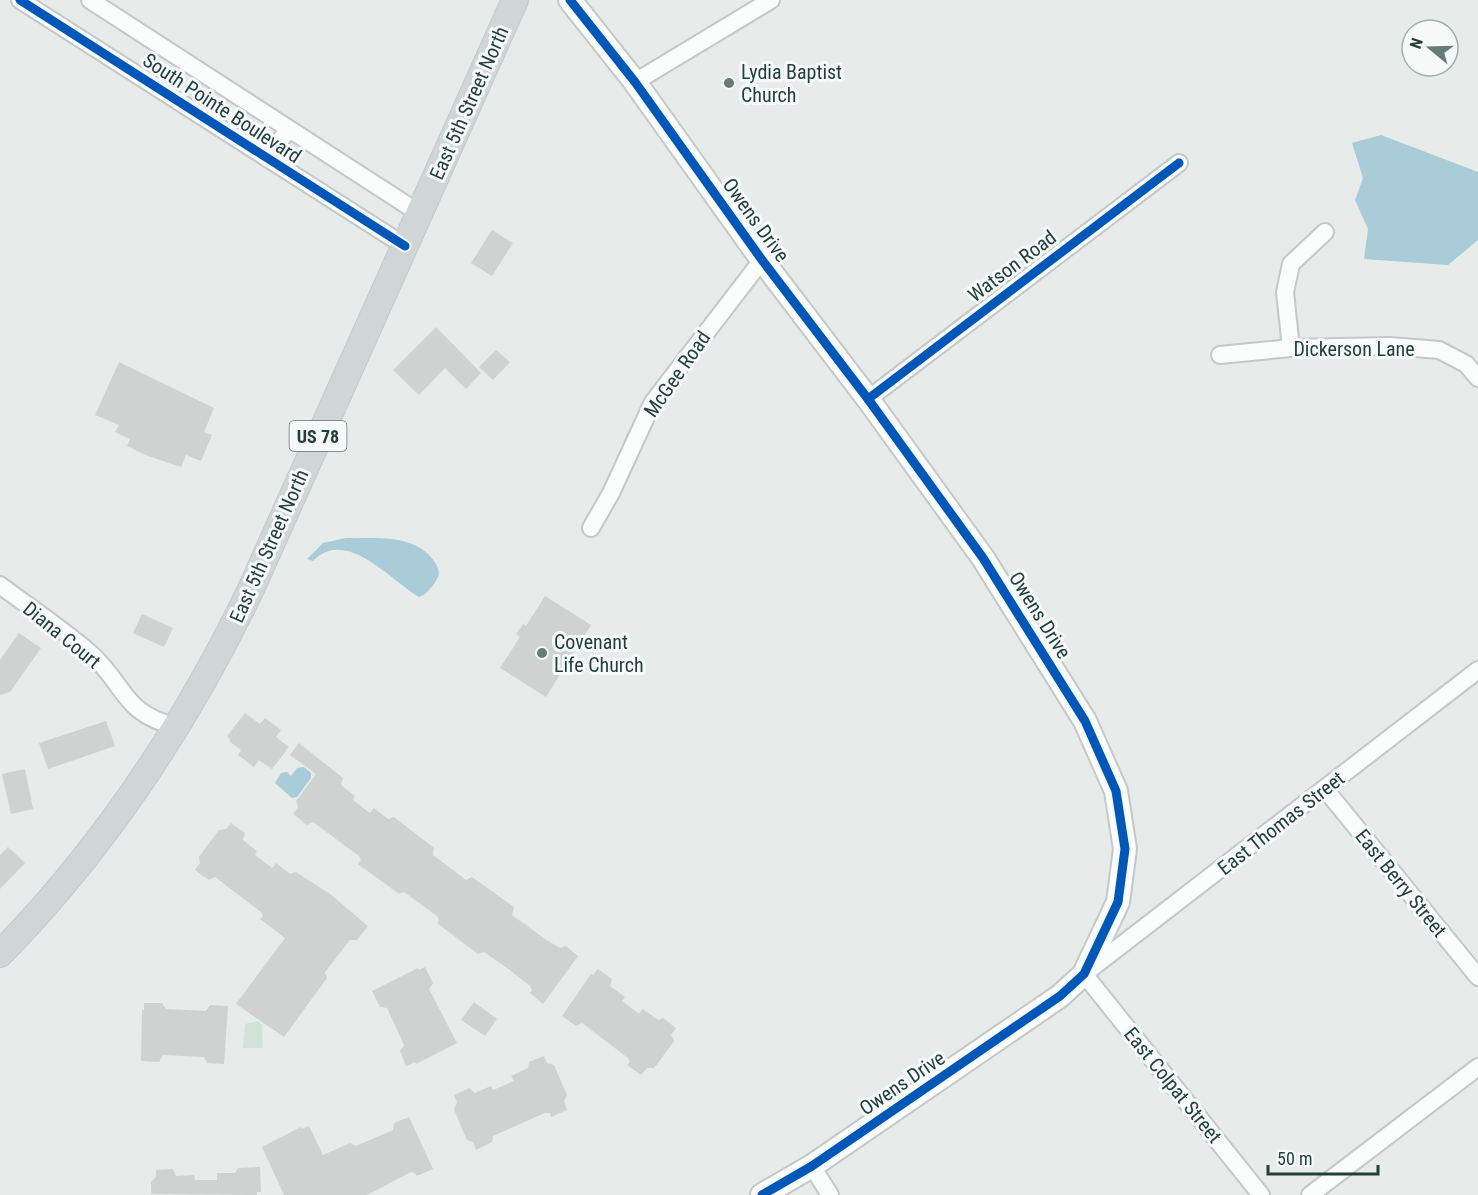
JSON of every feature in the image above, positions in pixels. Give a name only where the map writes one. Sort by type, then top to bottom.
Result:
[{"type":"main road","name":"East 5th Street North","points":[[0,954],[90,853],[178,727],[216,659],[251,589],[515,0]]},
{"type":"street","name":"South Pointe Boulevard","points":[[90,0],[419,213]]},
{"type":"street","name":"Owens Drive","points":[[570,0],[635,82],[762,260],[868,399],[983,558],[1085,721],[1116,791],[1125,849],[1118,902],[1084,975],[1060,996],[812,1166],[762,1195]]},
{"type":"street","points":[[635,82],[771,0]]},
{"type":"street","name":"South Pointe Boulevard","points":[[27,2],[405,246]]},
{"type":"street","points":[[267,159],[288,129]]},
{"type":"street","name":"Watson Road","points":[[868,399],[1179,163]]},
{"type":"street","points":[[1291,348],[1285,292],[1291,264],[1325,232]]},
{"type":"street","name":"McGee Road","points":[[591,528],[611,493],[653,402],[762,260]]},
{"type":"street","name":"Dickerson Lane","points":[[1220,355],[1291,348],[1390,346],[1439,350],[1472,359],[1478,378]]},
{"type":"street","name":"Diana Court","points":[[0,585],[89,652],[138,712],[160,723],[178,727]]},
{"type":"street","name":"East Thomas Street","points":[[1084,975],[1478,670]]},
{"type":"street","name":"East Berry Street","points":[[1325,789],[1478,976]]},
{"type":"street","name":"East Colpat Street","points":[[1084,975],[1262,1195]]},
{"type":"street","points":[[1310,1195],[1478,1067]]},
{"type":"street","points":[[812,1166],[830,1195]]},
{"type":"green space","points":[[258,1021],[262,1025],[263,1048],[243,1048],[245,1024]]},
{"type":"water","points":[[1381,135],[1478,172],[1478,240],[1448,265],[1364,259],[1368,229],[1355,200],[1363,178],[1352,143]]},
{"type":"water","points":[[346,538],[383,538],[407,542],[428,554],[436,564],[438,577],[428,591],[419,597],[368,560],[353,553],[339,550],[326,552],[313,561],[307,559],[323,543]]},
{"type":"water","points":[[304,767],[311,773],[311,778],[297,797],[292,798],[275,783],[281,773],[287,772],[291,776],[297,768]]},
{"type":"building","points":[[492,230],[513,243],[492,276],[471,263]]},
{"type":"building","points":[[436,327],[481,373],[466,389],[445,368],[419,395],[393,370]]},
{"type":"building","points":[[496,350],[510,362],[493,380],[479,367]]},
{"type":"building","points":[[119,362],[214,408],[204,432],[212,435],[201,461],[186,455],[181,467],[148,456],[127,446],[130,439],[115,432],[119,425],[95,415]]},
{"type":"building","name":"Covenant Life Church","points":[[545,596],[591,625],[546,697],[500,668],[520,637],[516,634],[523,624],[526,626]]},
{"type":"building","points":[[142,614],[173,628],[164,647],[133,633]]},
{"type":"building","points":[[19,633],[41,648],[10,692],[0,695],[0,660]]},
{"type":"building","points":[[245,713],[260,724],[265,718],[281,730],[276,737],[289,747],[272,769],[259,760],[254,767],[238,755],[241,750],[229,741],[227,736]]},
{"type":"building","points":[[106,721],[115,746],[48,769],[39,743]]},
{"type":"building","points":[[299,743],[343,778],[341,785],[355,796],[353,800],[370,813],[374,808],[388,819],[394,817],[434,848],[433,855],[466,880],[472,877],[514,907],[512,915],[545,939],[560,948],[566,946],[578,956],[543,1004],[530,993],[532,990],[530,986],[507,968],[484,952],[478,954],[437,923],[439,921],[437,916],[404,892],[399,894],[358,864],[361,860],[359,856],[313,822],[307,825],[293,814],[298,807],[296,801],[316,774],[290,755]]},
{"type":"building","points":[[25,769],[33,809],[11,814],[2,774]]},
{"type":"building","points":[[231,823],[245,833],[243,840],[257,851],[255,855],[272,868],[276,863],[290,874],[296,872],[330,894],[368,926],[357,940],[350,940],[325,972],[327,978],[284,1037],[236,1004],[285,938],[260,919],[263,916],[261,912],[215,877],[209,880],[195,870],[200,863],[199,857],[219,830],[226,829]]},
{"type":"building","points":[[8,847],[25,863],[0,889],[0,855]]},
{"type":"building","points":[[425,967],[433,983],[429,989],[457,1043],[416,1064],[415,1062],[406,1066],[400,1051],[404,1045],[387,1008],[380,1007],[372,991],[418,968],[419,970]]},
{"type":"building","points":[[598,969],[612,979],[610,986],[625,997],[622,1001],[639,1014],[643,1009],[658,1020],[663,1018],[676,1028],[671,1035],[674,1041],[658,1063],[654,1068],[647,1068],[641,1075],[627,1065],[630,1062],[628,1058],[582,1023],[576,1026],[562,1016],[591,974],[593,975]]},
{"type":"building","points":[[474,1002],[497,1019],[485,1036],[461,1020]]},
{"type":"building","points":[[144,1003],[162,1003],[166,1009],[206,1011],[210,1005],[228,1006],[224,1064],[207,1063],[204,1057],[163,1055],[159,1062],[141,1061]]},
{"type":"building","points":[[544,1056],[547,1063],[554,1065],[567,1095],[564,1101],[567,1110],[551,1117],[550,1113],[545,1113],[493,1136],[492,1142],[476,1150],[473,1142],[467,1140],[454,1109],[457,1102],[454,1095],[469,1088],[475,1093],[491,1086],[493,1090],[514,1081],[511,1076],[528,1068],[529,1062]]},
{"type":"building","points":[[409,1117],[433,1169],[417,1176],[411,1172],[367,1195],[284,1195],[262,1147],[301,1127],[302,1129],[309,1126],[323,1155],[350,1143],[356,1146],[393,1130],[394,1123]]},
{"type":"building","points":[[260,1167],[261,1192],[257,1192],[257,1195],[151,1194],[151,1182],[156,1177],[156,1170],[173,1169],[176,1176],[194,1175],[195,1180],[217,1180],[217,1173],[235,1173],[238,1168]]},
{"type":"cycle path","points":[[20,0],[405,246]]},
{"type":"cycle path","points":[[570,0],[635,82],[762,260],[868,399],[983,558],[1085,721],[1116,791],[1125,849],[1118,902],[1084,974],[1060,996],[812,1166],[762,1195]]},
{"type":"cycle path","points":[[868,399],[1179,163]]},
{"type":"place","name":"Lydia Baptist Church","points":[[729,83]]},
{"type":"place","name":"Covenant Life Church","points":[[542,653]]}]
